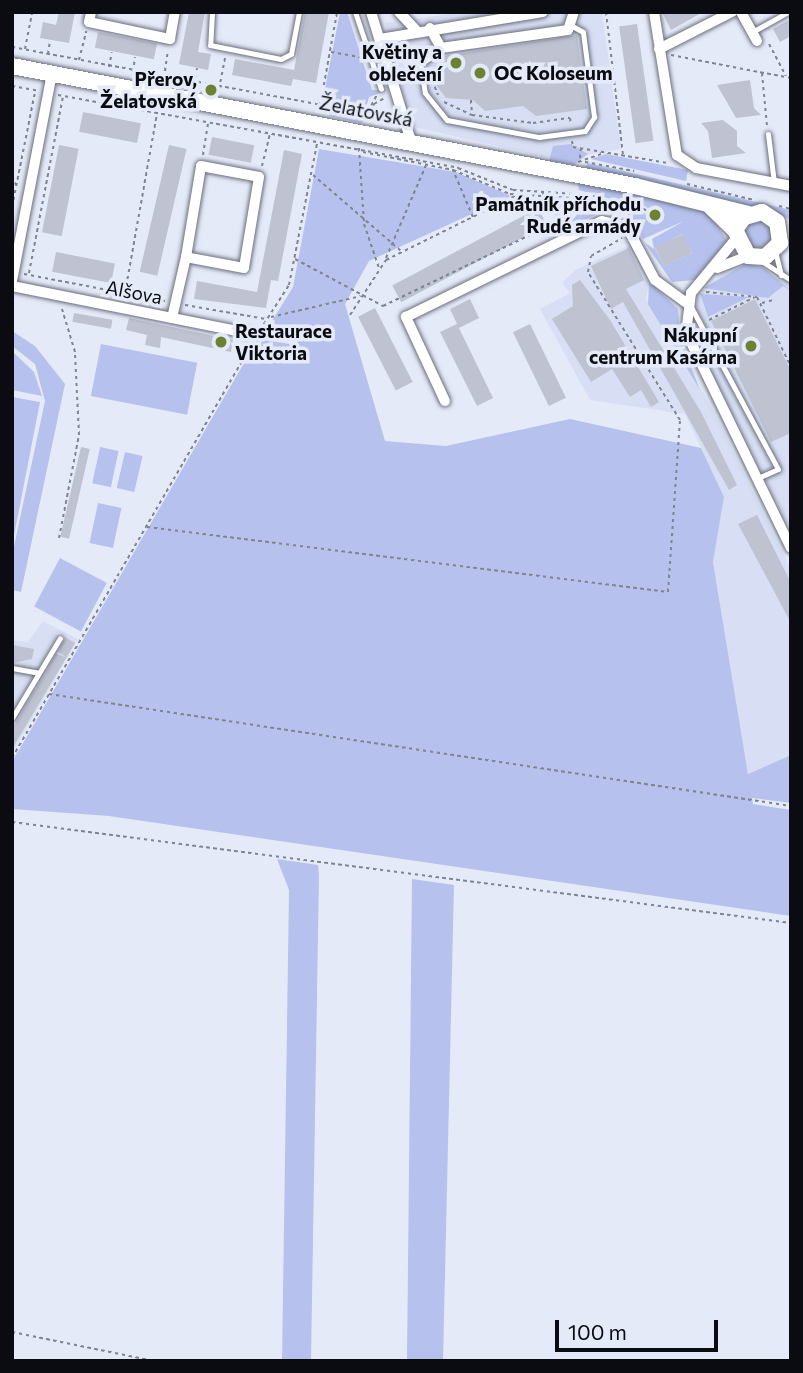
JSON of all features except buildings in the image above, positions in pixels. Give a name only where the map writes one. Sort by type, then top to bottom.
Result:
[{"type":"main road","name":"Želatovská","points":[[12,66],[411,141],[748,214],[766,213],[785,225],[782,244]]},
{"type":"main road","points":[[709,205],[753,257],[782,244]]},
{"type":"main road","points":[[735,235],[748,214]]},
{"type":"street","points":[[90,17],[170,39],[175,12]]},
{"type":"street","points":[[371,12],[411,141]]},
{"type":"street","points":[[399,12],[416,30]]},
{"type":"street","points":[[380,39],[416,30],[543,12]]},
{"type":"street","points":[[420,62],[441,48],[572,26],[574,12]]},
{"type":"street","points":[[654,12],[673,145],[687,164],[791,186]]},
{"type":"street","points":[[659,51],[732,12]]},
{"type":"street","points":[[741,12],[756,34]]},
{"type":"street","points":[[430,28],[441,48]]},
{"type":"street","points":[[13,280],[52,74]]},
{"type":"street","points":[[172,318],[186,257],[201,166],[260,177],[244,268],[186,257]]},
{"type":"street","points":[[445,401],[406,317],[602,221],[618,220],[632,227],[655,281],[687,303]]},
{"type":"street","points":[[735,235],[717,268],[687,303],[689,344],[791,548]]},
{"type":"street","points":[[717,268],[753,257]]},
{"type":"street","name":"Alšova","points":[[13,280],[61,296],[248,333]]},
{"type":"lane","points":[[212,12],[207,40],[226,49],[287,58],[299,12]]},
{"type":"lane","points":[[355,12],[381,89]]},
{"type":"lane","points":[[756,34],[788,12]]},
{"type":"lane","points":[[420,62],[425,93],[447,120],[540,137],[572,133],[591,128],[594,117],[583,32],[572,26]]},
{"type":"lane","points":[[768,134],[774,183]]},
{"type":"lane","points":[[781,275],[782,244]]},
{"type":"lane","points":[[753,257],[791,280]]},
{"type":"lane","points":[[687,303],[706,326],[778,469],[756,479]]},
{"type":"lane","points":[[12,718],[60,638]]},
{"type":"lane","points":[[12,668],[39,673]]},
{"type":"path","points":[[25,50],[32,13],[26,12]]},
{"type":"path","points":[[319,107],[337,12]]},
{"type":"path","points":[[606,12],[623,155]]},
{"type":"path","points":[[756,34],[786,77]]},
{"type":"path","points":[[79,61],[85,36]]},
{"type":"path","points":[[48,54],[50,41]]},
{"type":"path","points":[[12,47],[219,89],[363,114]]},
{"type":"path","points":[[219,89],[226,49]]},
{"type":"path","points":[[659,51],[791,78]]},
{"type":"path","points":[[109,67],[112,52]]},
{"type":"path","points":[[330,52],[371,59]]},
{"type":"path","points":[[164,78],[167,54]]},
{"type":"path","points":[[133,72],[135,57]]},
{"type":"path","points":[[194,84],[197,68]]},
{"type":"path","points":[[762,72],[768,134]]},
{"type":"path","points":[[427,80],[439,78]]},
{"type":"path","points":[[432,80],[441,100],[472,115],[533,122],[570,118],[573,147],[687,164]]},
{"type":"path","points":[[12,86],[458,168],[518,193]]},
{"type":"path","points":[[12,207],[35,91]]},
{"type":"path","points":[[364,123],[370,101],[389,91]]},
{"type":"path","points":[[28,275],[63,95]]},
{"type":"path","points":[[368,124],[374,104],[390,96]]},
{"type":"path","points":[[471,100],[472,115]]},
{"type":"path","points":[[125,294],[157,113]]},
{"type":"path","points":[[201,166],[208,122]]},
{"type":"path","points":[[260,177],[270,135]]},
{"type":"path","points":[[270,317],[289,285],[317,144]]},
{"type":"path","points":[[576,166],[582,147]]},
{"type":"path","points":[[359,149],[365,224],[380,269]]},
{"type":"path","points":[[590,156],[592,149]]},
{"type":"path","points":[[363,152],[453,170],[518,193],[577,192],[621,205],[632,227]]},
{"type":"path","points":[[580,159],[604,152]]},
{"type":"path","points":[[581,167],[590,161],[646,175]]},
{"type":"path","points":[[350,315],[386,260],[390,242],[426,165]]},
{"type":"path","points":[[453,170],[473,217]]},
{"type":"path","points":[[311,174],[365,224],[402,252]]},
{"type":"path","points":[[12,176],[17,186]]},
{"type":"path","points":[[678,182],[791,209]]},
{"type":"path","points":[[386,260],[518,193]]},
{"type":"path","points":[[542,193],[568,194],[603,201],[606,212],[632,227]]},
{"type":"path","points":[[542,193],[562,232],[570,228]]},
{"type":"path","points":[[621,205],[629,197],[652,215]]},
{"type":"path","points":[[599,214],[606,212]]},
{"type":"path","points":[[294,259],[383,306],[556,222]]},
{"type":"path","points":[[147,527],[668,592],[680,420],[588,272],[597,250],[632,227]]},
{"type":"path","points":[[13,280],[28,275],[266,319]]},
{"type":"path","points":[[702,289],[756,297],[791,367]]},
{"type":"path","points":[[12,758],[266,319],[363,295]]},
{"type":"path","points":[[59,538],[79,435],[75,352],[61,296]]},
{"type":"path","points":[[709,320],[756,297]]},
{"type":"path","points":[[760,303],[773,300]]},
{"type":"path","points":[[49,694],[791,806]]},
{"type":"path","points":[[12,822],[188,841],[698,916],[791,923]]},
{"type":"path","points":[[12,1332],[154,1361]]},
{"type":"shaded area","points":[[340,12],[347,12],[372,90],[388,90],[369,97],[362,123],[329,116],[331,106],[322,104]]},
{"type":"shaded area","points":[[462,12],[602,12],[621,149],[557,160],[411,126],[385,23]]},
{"type":"shaded area","points":[[571,144],[588,154],[574,165],[549,161],[553,146]]},
{"type":"shaded area","points":[[319,149],[456,172],[511,196],[369,261],[345,304],[385,441],[446,446],[570,419],[701,448],[724,497],[713,562],[748,774],[791,755],[791,803],[752,798],[753,804],[791,810],[791,916],[109,816],[12,809],[12,762],[258,339],[296,345],[272,321],[293,287]]},
{"type":"shaded area","points":[[606,154],[688,170],[686,181],[591,159]]},
{"type":"shaded area","points":[[589,163],[791,210],[791,220],[764,206],[740,207],[584,167]]},
{"type":"shaded area","points":[[578,183],[676,201],[710,213],[727,241],[695,280],[672,282],[645,243],[654,249],[652,239],[684,221],[643,239],[625,205],[629,200],[650,218],[653,212],[628,194],[621,202],[579,190]],"holes":[[[682,234],[692,253],[664,266],[655,248]]]},
{"type":"shaded area","points":[[545,196],[602,202],[604,211],[562,230]]},
{"type":"shaded area","points":[[758,221],[768,225],[772,235],[768,245],[758,249],[748,245],[744,235],[748,225]]},
{"type":"shaded area","points":[[630,245],[649,284],[646,299],[715,413],[791,570],[791,755],[748,774],[713,562],[724,497],[685,414],[590,400],[540,309],[570,293],[562,283],[575,270]]},
{"type":"shaded area","points":[[747,263],[764,268],[791,291],[783,286],[768,298],[704,288]]},
{"type":"shaded area","points":[[752,263],[791,287],[791,531],[692,337],[698,294],[721,275]]},
{"type":"shaded area","points":[[649,281],[678,309],[680,338],[700,390],[648,304]]},
{"type":"shaded area","points":[[700,293],[703,294],[749,297],[708,317]]},
{"type":"shaded area","points":[[12,331],[35,346],[65,384],[21,592],[12,590],[12,556],[45,401],[35,364],[12,346]]},
{"type":"shaded area","points":[[101,344],[197,363],[187,415],[91,396]]},
{"type":"shaded area","points":[[12,351],[34,372],[42,396],[12,390]]},
{"type":"shaded area","points":[[12,397],[40,402],[12,546]]},
{"type":"shaded area","points":[[100,447],[119,451],[111,487],[92,483]]},
{"type":"shaded area","points":[[125,452],[143,456],[134,492],[117,488]]},
{"type":"shaded area","points":[[98,503],[121,508],[113,548],[89,543]]},
{"type":"shaded area","points":[[60,558],[107,583],[81,631],[34,607]]},
{"type":"shaded area","points":[[43,621],[78,639],[12,754],[12,640],[28,642]]},
{"type":"shaded area","points":[[277,859],[318,865],[319,875],[311,1361],[282,1361],[289,890]]},
{"type":"shaded area","points":[[412,879],[454,885],[443,1361],[407,1361]]},
{"type":"place","name":"Květiny a oblečení","points":[[456,63]]},
{"type":"place","name":"OC Koloseum","points":[[480,73]]},
{"type":"place","name":"Přerov, Želatovská","points":[[211,90]]},
{"type":"place","name":"Památník příchodu Rudé armády","points":[[655,215]]},
{"type":"place","name":"Restaurace Viktoria","points":[[221,342]]},
{"type":"place","name":"Nákupní centrum Kasárna","points":[[751,346]]}]
